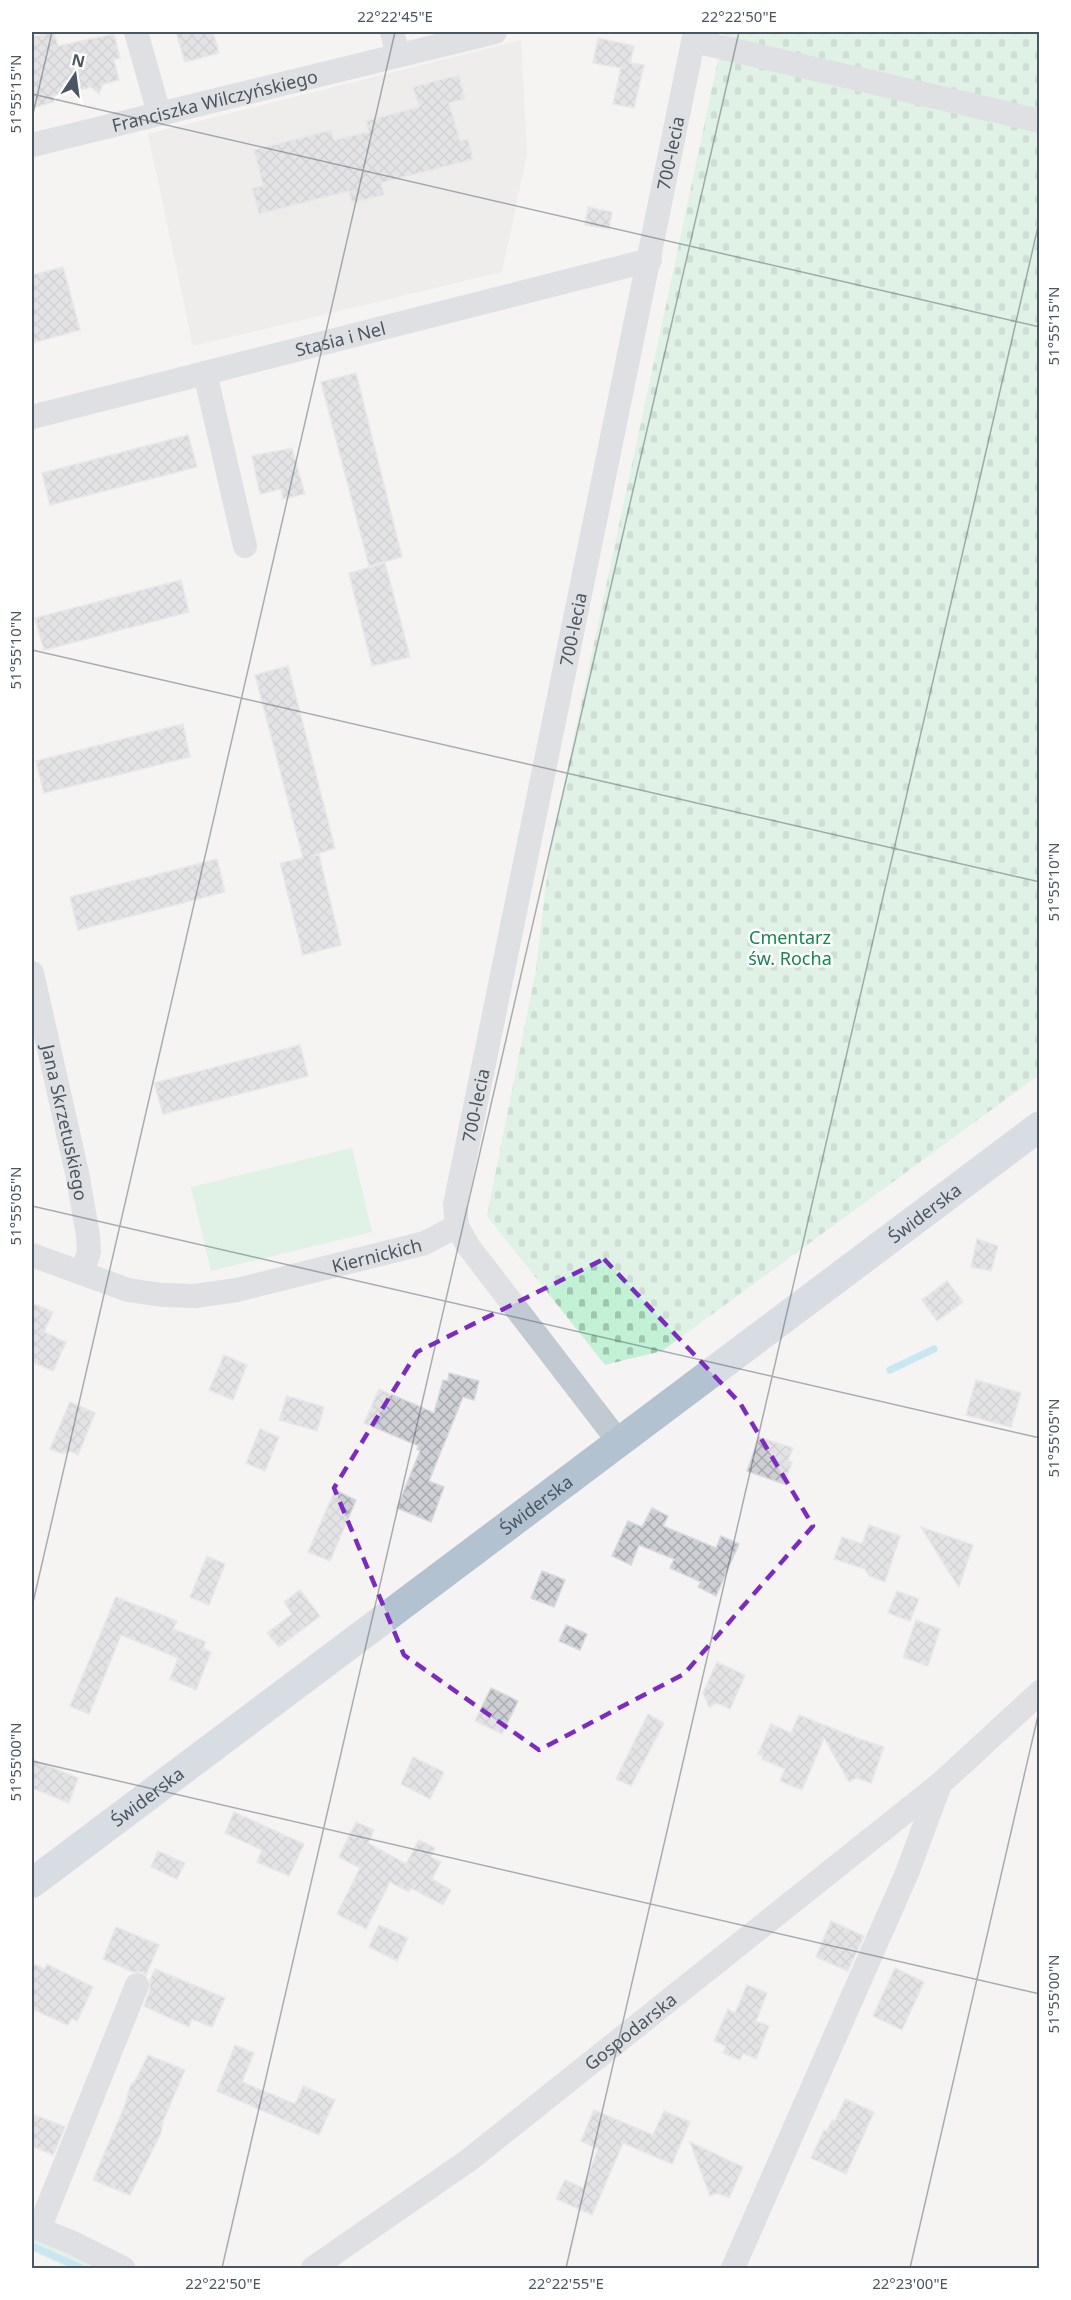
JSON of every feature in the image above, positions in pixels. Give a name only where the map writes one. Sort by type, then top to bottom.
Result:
[{"type":"main road","name":"Świderska","points":[[32,1883],[1040,1126]]},
{"type":"street","points":[[136,32],[159,114]]},
{"type":"street","points":[[392,32],[398,55]]},
{"type":"street","name":"Franciszka Wilczyńskiego","points":[[32,144],[495,32]]},
{"type":"street","points":[[694,36],[1040,121]]},
{"type":"street","name":"700-lecia","points":[[457,1226],[455,1205],[459,1180],[650,261],[694,36]]},
{"type":"street","name":"Stasia i Nel","points":[[32,417],[650,261]]},
{"type":"street","points":[[205,373],[246,546]]},
{"type":"street","name":"Jana Skrzetuskiego","points":[[32,973],[77,1173],[88,1235],[89,1252],[82,1273]]},
{"type":"street","points":[[457,1226],[484,1269],[619,1442]]},
{"type":"street","name":"Kiernickich","points":[[32,1255],[128,1290],[162,1295],[195,1296],[237,1290],[425,1243],[457,1226]]},
{"type":"street","name":"Gospodarska","points":[[313,2268],[470,2160],[939,1784],[1040,1692]]},
{"type":"street","name":"Gospodarska","points":[[733,2268],[907,1873],[939,1784]]},
{"type":"street","points":[[123,2268],[73,2243],[35,2228],[137,1985]]},
{"type":"highlighted area","points":[[604,1259],[740,1403],[813,1526],[684,1674],[539,1750],[404,1655],[334,1488],[417,1352]]},
{"type":"shaded area","points":[[521,40],[527,154],[502,272],[193,346],[148,134]]},
{"type":"green space","name":"Cmentarz św. Rocha","points":[[724,32],[1039,32],[1039,1075],[662,1351],[605,1365],[487,1216],[536,970],[550,850]]},
{"type":"green space","points":[[352,1148],[372,1232],[211,1271],[191,1187]]},
{"type":"green space","points":[[32,2237],[100,2268],[69,2268],[32,2251]]},
{"type":"building","points":[[54,32],[58,46],[114,34],[120,58],[114,60],[119,80],[103,84],[99,94],[91,87],[53,96],[54,102],[32,108],[32,37]]},
{"type":"building","points":[[176,32],[213,32],[219,53],[185,62]]},
{"type":"building","points":[[598,38],[634,46],[630,63],[644,65],[634,108],[613,104],[621,68],[593,63]]},
{"type":"building","points":[[459,75],[465,99],[449,103],[460,141],[468,139],[473,159],[381,183],[384,195],[352,203],[349,191],[259,214],[252,188],[263,186],[254,150],[331,130],[334,140],[369,132],[366,121],[419,107],[413,87]]},
{"type":"building","points":[[588,207],[612,212],[609,229],[585,225]]},
{"type":"building","points":[[63,267],[80,330],[32,343],[32,275]]},
{"type":"building","points":[[356,373],[402,557],[369,566],[321,382]]},
{"type":"building","points":[[188,435],[197,467],[50,505],[42,473]]},
{"type":"building","points":[[292,448],[305,494],[283,499],[281,489],[260,494],[252,456]]},
{"type":"building","points":[[385,563],[410,657],[372,666],[349,573]]},
{"type":"building","points":[[181,580],[189,612],[44,650],[35,618]]},
{"type":"building","points":[[288,666],[335,848],[311,856],[319,855],[341,945],[303,955],[280,863],[303,858],[255,675]]},
{"type":"building","points":[[183,724],[190,757],[44,793],[36,761]]},
{"type":"building","points":[[217,859],[225,892],[78,930],[70,897]]},
{"type":"building","points":[[300,1045],[308,1076],[163,1114],[154,1083]]},
{"type":"building","points":[[977,1239],[998,1246],[991,1271],[971,1267]]},
{"type":"building","points":[[947,1281],[963,1302],[937,1321],[922,1300]]},
{"type":"building","points":[[32,1303],[53,1312],[44,1332],[66,1342],[53,1371],[32,1362]]},
{"type":"building","points":[[224,1355],[247,1365],[233,1400],[209,1390]]},
{"type":"building","points":[[449,1373],[479,1381],[474,1400],[463,1397],[429,1481],[444,1487],[431,1522],[397,1508],[420,1451],[417,1449],[419,1446],[364,1423],[379,1389],[434,1413],[443,1380],[448,1381]]},
{"type":"building","points":[[976,1380],[1021,1393],[1011,1427],[966,1415]]},
{"type":"building","points":[[287,1396],[324,1407],[317,1431],[279,1420]]},
{"type":"building","points":[[70,1402],[95,1413],[78,1455],[70,1451],[63,1454],[50,1449]]},
{"type":"building","points":[[260,1429],[279,1437],[265,1471],[246,1463]]},
{"type":"building","points":[[759,1437],[793,1448],[788,1461],[792,1462],[784,1484],[747,1471]]},
{"type":"building","points":[[335,1490],[356,1500],[330,1561],[308,1552]]},
{"type":"building","points":[[652,1508],[668,1516],[663,1526],[716,1548],[721,1536],[739,1544],[716,1596],[698,1587],[701,1582],[670,1568],[674,1559],[639,1545],[631,1565],[612,1556],[628,1521],[642,1527]]},
{"type":"building","points":[[869,1525],[900,1536],[885,1582],[869,1576],[865,1569],[834,1559],[842,1537],[862,1544]]},
{"type":"building","points":[[921,1527],[973,1545],[959,1587],[947,1569]]},
{"type":"building","points":[[207,1556],[225,1564],[209,1605],[190,1597]]},
{"type":"building","points":[[542,1571],[565,1580],[554,1607],[531,1598]]},
{"type":"building","points":[[300,1590],[320,1616],[279,1647],[267,1633],[292,1614],[284,1602]]},
{"type":"building","points":[[897,1591],[919,1599],[910,1621],[888,1613]]},
{"type":"building","points":[[116,1597],[177,1621],[173,1629],[206,1642],[203,1648],[211,1652],[196,1690],[170,1679],[178,1658],[121,1635],[89,1714],[70,1706]]},
{"type":"building","points":[[916,1620],[940,1629],[928,1666],[903,1657]]},
{"type":"building","points":[[566,1625],[587,1634],[580,1650],[559,1641]]},
{"type":"building","points":[[717,1662],[745,1675],[730,1709],[717,1703],[709,1707],[703,1693]]},
{"type":"building","points":[[491,1688],[518,1701],[502,1734],[475,1721]]},
{"type":"building","points":[[648,1714],[664,1723],[631,1786],[616,1779]]},
{"type":"building","points":[[799,1715],[884,1747],[871,1783],[857,1778],[849,1782],[824,1738],[802,1790],[780,1781],[785,1769],[762,1759],[763,1756],[758,1754],[771,1724],[791,1733]]},
{"type":"building","points":[[413,1757],[444,1772],[430,1799],[401,1784]]},
{"type":"building","points":[[32,1759],[78,1778],[69,1803],[32,1788]]},
{"type":"building","points":[[234,1812],[304,1844],[289,1876],[257,1862],[262,1850],[225,1833]]},
{"type":"building","points":[[356,1822],[374,1830],[368,1843],[406,1864],[419,1840],[435,1848],[431,1857],[441,1862],[432,1879],[451,1890],[443,1905],[411,1888],[409,1892],[390,1882],[366,1929],[337,1914],[360,1868],[339,1857]]},
{"type":"building","points":[[158,1851],[185,1863],[177,1879],[151,1867]]},
{"type":"building","points":[[831,1921],[864,1936],[848,1971],[816,1957]]},
{"type":"building","points":[[379,1925],[408,1938],[397,1961],[369,1947]]},
{"type":"building","points":[[116,1927],[159,1945],[146,1975],[103,1959]]},
{"type":"building","points":[[32,1963],[45,1969],[47,1964],[93,1987],[77,2021],[72,2018],[68,2025],[32,2009]]},
{"type":"building","points":[[895,1968],[924,1982],[902,2030],[873,2016]]},
{"type":"building","points":[[155,1969],[225,1998],[212,2027],[192,2019],[189,2027],[144,2006]]},
{"type":"building","points":[[747,1985],[767,1993],[756,2021],[769,2026],[756,2059],[743,2053],[740,2060],[723,2053],[726,2046],[714,2041],[728,2009],[735,2013]]},
{"type":"building","points":[[235,2045],[254,2053],[242,2082],[295,2104],[303,2086],[335,2100],[319,2135],[217,2091]]},
{"type":"building","points":[[148,2055],[185,2070],[163,2121],[161,2133],[130,2195],[93,2180],[125,2105],[130,2086]]},
{"type":"building","points":[[845,2099],[874,2112],[846,2174],[811,2158],[824,2130],[827,2131],[832,2120],[835,2121]]},
{"type":"building","points":[[594,2110],[653,2135],[664,2111],[690,2122],[672,2164],[623,2143],[592,2215],[556,2199],[565,2180],[583,2188],[598,2149],[581,2141]]},
{"type":"building","points":[[32,2114],[65,2127],[53,2155],[32,2146]]},
{"type":"building","points":[[690,2142],[743,2167],[729,2198],[718,2193],[710,2196]]},
{"type":"waterway","points":[[890,1370],[934,1349]]},
{"type":"waterway","points":[[32,2246],[81,2268]]}]
